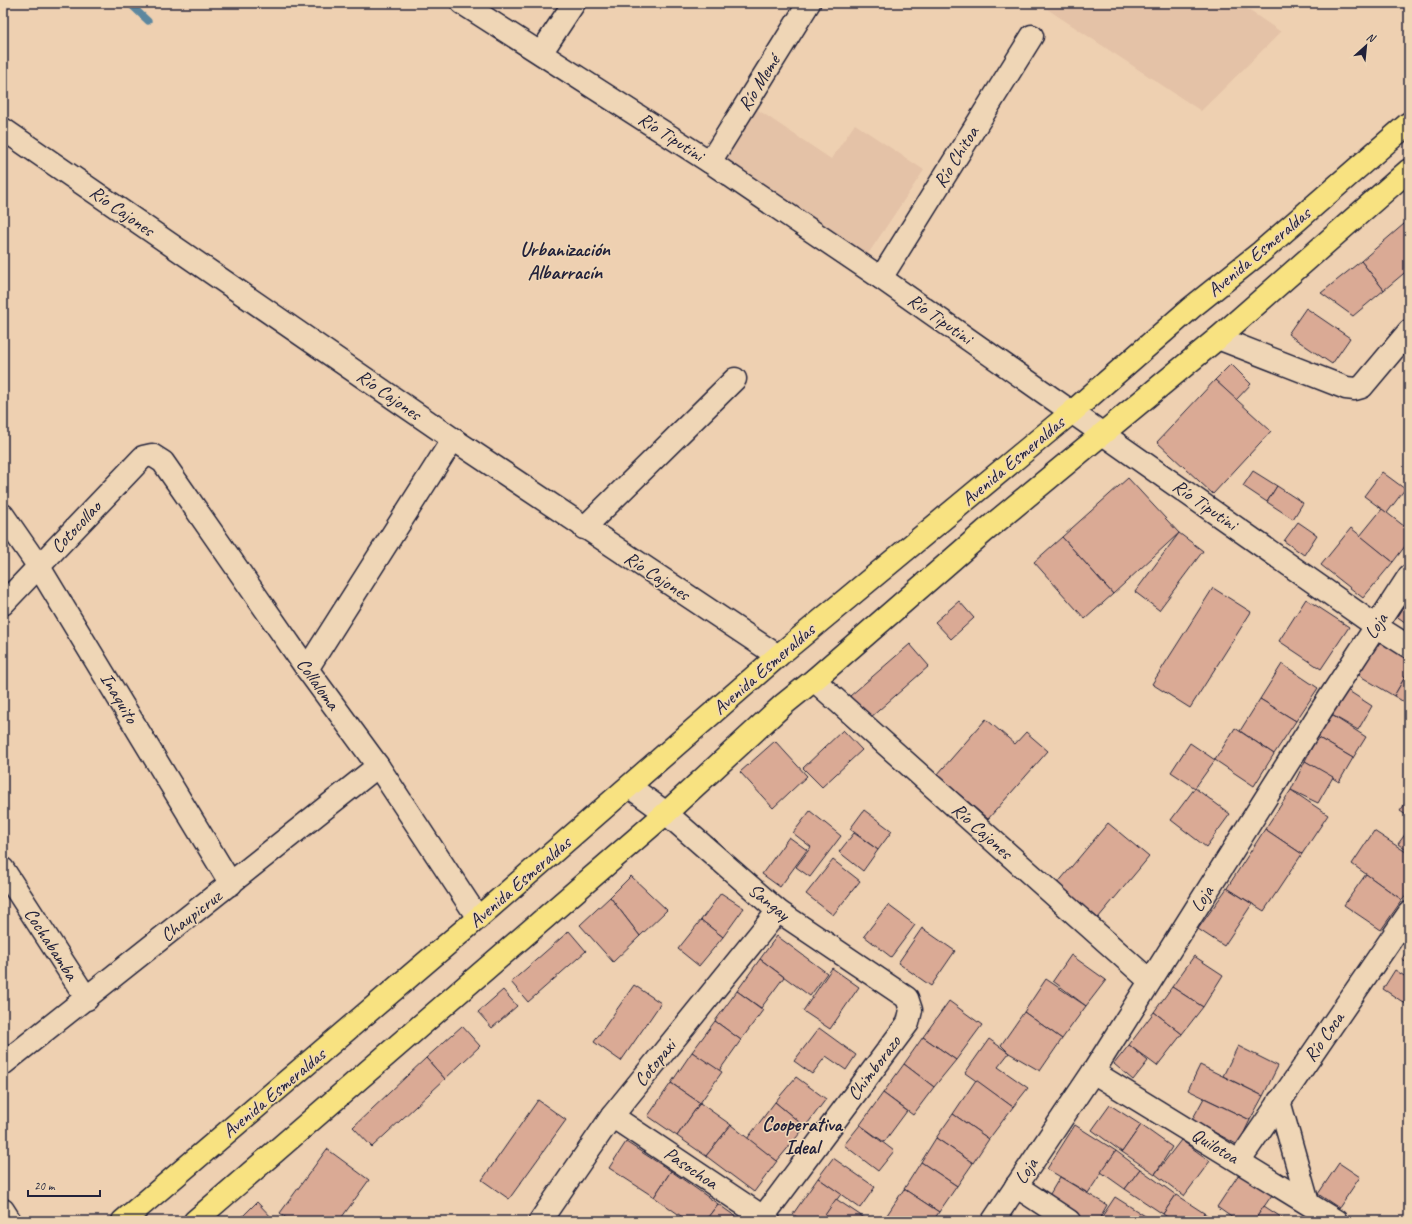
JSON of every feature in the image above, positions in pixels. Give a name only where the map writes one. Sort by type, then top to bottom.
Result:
[{"type":"main road","name":"Avenida Esmeraldas","points":[[123,1221],[630,787],[778,656],[1072,412],[1191,308],[1262,252],[1406,130]]},
{"type":"main road","name":"Avenida Esmeraldas","points":[[195,1221],[666,812],[783,704],[814,680],[985,531],[1104,434],[1218,338],[1409,170]]},
{"type":"street","name":"Río Tiputini","points":[[462,3],[710,162],[881,278],[1376,626],[1409,647]]},
{"type":"street","points":[[541,53],[574,3]]},
{"type":"street","name":"Río Memé","points":[[710,162],[809,3]]},
{"type":"street","name":"Río Chitoa","points":[[881,278],[1032,36]]},
{"type":"street","name":"Río Cajones","points":[[3,128],[453,439],[584,528],[778,656]]},
{"type":"street","points":[[1218,338],[1346,388],[1355,389],[1362,387],[1409,331]]},
{"type":"street","points":[[584,528],[735,379]]},
{"type":"street","points":[[308,669],[453,439]]},
{"type":"street","name":"Collaloma","points":[[152,455],[163,462],[378,766],[478,918]]},
{"type":"street","name":"Cotocollao","points":[[3,604],[143,457],[152,455]]},
{"type":"street","name":"Inaquito","points":[[3,515],[39,566],[231,884]]},
{"type":"street","name":"Loja","points":[[993,1221],[1093,1072],[1409,576]]},
{"type":"street","name":"Río Cajones","points":[[814,680],[1150,981]]},
{"type":"street","name":"Chaupicruz","points":[[3,1064],[87,999],[378,766]]},
{"type":"street","name":"Sangay","points":[[630,787],[666,812],[778,911],[907,998],[911,1010]]},
{"type":"street","name":"Cochabamba","points":[[3,869],[87,999]]},
{"type":"street","name":"Cotopaxi","points":[[540,1221],[612,1116],[778,911]]},
{"type":"street","name":"Río Coca","points":[[1239,1161],[1409,913]]},
{"type":"street","name":"Chimborazo","points":[[764,1220],[908,1023],[911,1010]]},
{"type":"street","name":"Quilotoa","points":[[1093,1072],[1336,1221]]},
{"type":"street","points":[[1279,1101],[1308,1203]]},
{"type":"street","name":"Pasochoa","points":[[612,1116],[764,1220]]},
{"type":"street","points":[[1016,1186],[1069,1221]]},
{"type":"street","points":[[3,1210],[10,1221]]},
{"type":"shaded area","points":[[1038,3],[1238,3],[1281,32],[1201,111]]},
{"type":"shaded area","points":[[755,108],[831,159],[855,124],[924,170],[864,260],[718,164]]},
{"type":"building","points":[[1409,219],[1409,230],[1404,224]]},
{"type":"building","points":[[1404,224],[1409,230],[1409,269],[1384,290],[1361,261]]},
{"type":"building","points":[[1361,261],[1384,290],[1353,316],[1321,293]]},
{"type":"building","points":[[1306,308],[1350,338],[1332,364],[1288,334]]},
{"type":"building","points":[[1231,364],[1251,384],[1236,400],[1215,380]]},
{"type":"building","points":[[1215,380],[1271,431],[1213,494],[1157,442]]},
{"type":"building","points":[[1253,471],[1277,486],[1267,502],[1243,486]]},
{"type":"building","points":[[1382,472],[1405,489],[1387,513],[1364,496]]},
{"type":"building","points":[[1409,472],[1409,483],[1404,479]]},
{"type":"building","points":[[1128,478],[1179,533],[1113,594],[1062,537]]},
{"type":"building","points":[[1277,486],[1303,503],[1293,519],[1267,502]]},
{"type":"building","points":[[1382,509],[1409,530],[1409,541],[1393,562],[1360,536]]},
{"type":"building","points":[[1298,522],[1317,535],[1304,555],[1284,541]]},
{"type":"building","points":[[1351,528],[1393,562],[1363,598],[1321,565]]},
{"type":"building","points":[[1179,533],[1203,551],[1159,610],[1135,592]]},
{"type":"building","points":[[1062,537],[1113,594],[1085,619],[1034,562]]},
{"type":"building","points":[[1213,588],[1251,612],[1190,708],[1152,684]]},
{"type":"building","points":[[1409,591],[1409,625],[1392,613]]},
{"type":"building","points":[[1306,599],[1349,627],[1321,669],[1279,641]]},
{"type":"building","points":[[959,601],[974,618],[951,639],[935,622]]},
{"type":"building","points":[[1375,638],[1409,659],[1409,670],[1394,696],[1355,673]]},
{"type":"building","points":[[910,644],[929,666],[870,718],[850,696]]},
{"type":"building","points":[[1282,664],[1318,688],[1296,721],[1260,699]]},
{"type":"building","points":[[1409,670],[1409,705],[1394,696]]},
{"type":"building","points":[[1344,688],[1372,706],[1358,730],[1330,714]]},
{"type":"building","points":[[1260,699],[1296,721],[1274,754],[1240,731]]},
{"type":"building","points":[[1330,714],[1366,737],[1353,758],[1317,737]]},
{"type":"building","points":[[986,719],[1015,744],[1026,732],[1048,751],[988,819],[937,775]]},
{"type":"building","points":[[1235,728],[1274,754],[1254,786],[1215,760]]},
{"type":"building","points":[[843,730],[862,750],[822,787],[803,768]]},
{"type":"building","points":[[1317,737],[1353,758],[1339,782],[1305,761]]},
{"type":"building","points":[[775,741],[807,776],[773,808],[740,772]]},
{"type":"building","points":[[1190,743],[1215,760],[1195,788],[1171,772]]},
{"type":"building","points":[[1305,761],[1333,777],[1318,803],[1291,790]]},
{"type":"building","points":[[1195,788],[1230,814],[1206,847],[1171,820]]},
{"type":"building","points":[[1291,790],[1328,815],[1302,854],[1265,829]]},
{"type":"building","points":[[1409,798],[1409,817],[1400,811]]},
{"type":"building","points":[[864,810],[892,831],[878,850],[850,829]]},
{"type":"building","points":[[810,811],[841,836],[810,877],[796,867],[811,847],[793,833]]},
{"type":"building","points":[[1108,823],[1149,857],[1098,918],[1057,884]]},
{"type":"building","points":[[1265,829],[1302,854],[1264,911],[1227,888]]},
{"type":"building","points":[[1409,829],[1409,852],[1398,844]]},
{"type":"building","points":[[1374,831],[1409,854],[1409,890],[1402,900],[1352,864]]},
{"type":"building","points":[[854,833],[878,850],[863,871],[839,852]]},
{"type":"building","points":[[789,837],[807,850],[780,887],[762,874]]},
{"type":"building","points":[[833,860],[860,881],[833,915],[806,894]]},
{"type":"building","points":[[1366,874],[1402,900],[1381,930],[1344,905]]},
{"type":"building","points":[[631,876],[667,910],[640,936],[610,897]]},
{"type":"building","points":[[1227,888],[1252,904],[1224,946],[1198,929]]},
{"type":"building","points":[[721,893],[744,908],[723,937],[701,920]]},
{"type":"building","points":[[610,897],[640,936],[613,962],[580,925]]},
{"type":"building","points":[[888,905],[915,925],[891,957],[864,936]]},
{"type":"building","points":[[701,920],[723,937],[699,966],[678,949]]},
{"type":"building","points":[[922,928],[955,951],[931,986],[898,963]]},
{"type":"building","points":[[569,931],[586,951],[528,1002],[511,982]]},
{"type":"building","points":[[777,936],[827,973],[810,996],[760,959]]},
{"type":"building","points":[[1409,947],[1409,963],[1402,959]]},
{"type":"building","points":[[1071,955],[1106,980],[1086,1006],[1053,981]]},
{"type":"building","points":[[1194,956],[1223,975],[1203,1007],[1172,987]]},
{"type":"building","points":[[760,959],[784,977],[761,1008],[737,991]]},
{"type":"building","points":[[832,968],[859,987],[830,1029],[803,1011]]},
{"type":"building","points":[[1395,970],[1409,979],[1409,1006],[1383,989]]},
{"type":"building","points":[[1046,979],[1086,1006],[1062,1039],[1024,1012]]},
{"type":"building","points":[[634,985],[661,1003],[621,1061],[594,1042]]},
{"type":"building","points":[[1172,987],[1203,1007],[1182,1034],[1154,1012]]},
{"type":"building","points":[[503,990],[517,1006],[492,1028],[478,1012]]},
{"type":"building","points":[[737,991],[763,1010],[741,1040],[715,1021]]},
{"type":"building","points":[[949,1001],[982,1025],[956,1060],[923,1037]]},
{"type":"building","points":[[1024,1012],[1062,1039],[1040,1071],[1009,1053],[1001,1045]]},
{"type":"building","points":[[1154,1012],[1182,1034],[1157,1066],[1129,1045]]},
{"type":"building","points":[[715,1021],[741,1040],[719,1071],[692,1052]]},
{"type":"building","points":[[462,1026],[480,1046],[445,1079],[426,1058]]},
{"type":"building","points":[[819,1028],[856,1055],[846,1070],[826,1056],[812,1074],[794,1061]]},
{"type":"building","points":[[923,1037],[956,1060],[934,1087],[904,1064]]},
{"type":"building","points":[[989,1039],[1009,1053],[998,1067],[1028,1088],[1013,1107],[965,1073]]},
{"type":"building","points":[[1129,1045],[1148,1061],[1133,1080],[1114,1064]]},
{"type":"building","points":[[1238,1046],[1278,1066],[1263,1096],[1223,1076]]},
{"type":"building","points":[[692,1052],[722,1072],[700,1103],[671,1083]]},
{"type":"building","points":[[426,1058],[445,1079],[372,1147],[353,1127]]},
{"type":"building","points":[[904,1064],[934,1087],[913,1115],[883,1093]]},
{"type":"building","points":[[1200,1065],[1263,1096],[1250,1120],[1188,1090]]},
{"type":"building","points":[[796,1077],[826,1099],[805,1127],[775,1102]]},
{"type":"building","points":[[976,1080],[1013,1107],[989,1139],[953,1114]]},
{"type":"building","points":[[671,1083],[700,1103],[677,1136],[648,1116]]},
{"type":"building","points":[[883,1093],[907,1111],[884,1142],[860,1125]]},
{"type":"building","points":[[1204,1098],[1250,1120],[1238,1145],[1192,1120]]},
{"type":"building","points":[[538,1100],[566,1120],[509,1199],[482,1180]]},
{"type":"building","points":[[775,1102],[805,1127],[777,1161],[747,1139]]},
{"type":"building","points":[[700,1103],[731,1125],[706,1156],[677,1136]]},
{"type":"building","points":[[1110,1105],[1141,1125],[1122,1152],[1092,1130]]},
{"type":"building","points":[[953,1114],[989,1139],[973,1163],[936,1138]]},
{"type":"building","points":[[731,1125],[777,1161],[754,1192],[706,1156]]},
{"type":"building","points":[[860,1125],[894,1151],[878,1171],[844,1145]]},
{"type":"building","points":[[1075,1125],[1116,1151],[1088,1193],[1047,1169]]},
{"type":"building","points":[[1141,1125],[1172,1147],[1155,1174],[1122,1152]]},
{"type":"building","points":[[936,1138],[973,1163],[957,1186],[921,1162]]},
{"type":"building","points":[[1181,1140],[1210,1161],[1184,1196],[1155,1174]]},
{"type":"building","points":[[626,1142],[671,1171],[654,1197],[609,1168]]},
{"type":"building","points":[[327,1149],[369,1180],[339,1221],[290,1221],[280,1213]]},
{"type":"building","points":[[1116,1151],[1140,1169],[1125,1189],[1101,1172]]},
{"type":"building","points":[[833,1158],[875,1187],[860,1208],[818,1178]]},
{"type":"building","points":[[921,1162],[957,1186],[939,1212],[904,1189]]},
{"type":"building","points":[[1339,1163],[1360,1177],[1339,1208],[1318,1194]]},
{"type":"building","points":[[1140,1169],[1176,1195],[1163,1214],[1125,1189]]},
{"type":"building","points":[[671,1171],[718,1204],[705,1221],[688,1221],[654,1197]]},
{"type":"building","points":[[1239,1174],[1272,1195],[1254,1221],[1237,1221],[1217,1207]]},
{"type":"building","points":[[1060,1177],[1107,1205],[1098,1221],[1071,1221],[1044,1204]]},
{"type":"building","points":[[818,1178],[841,1194],[821,1221],[802,1221],[793,1214]]},
{"type":"building","points":[[904,1189],[939,1212],[933,1221],[896,1221],[887,1215]]},
{"type":"building","points":[[1176,1195],[1204,1213],[1199,1221],[1173,1221],[1163,1214]]},
{"type":"building","points":[[1115,1197],[1153,1221],[1099,1221]]},
{"type":"building","points":[[836,1199],[869,1221],[821,1221]]},
{"type":"building","points":[[257,1202],[274,1220],[273,1221],[238,1221]]},
{"type":"building","points":[[718,1204],[742,1221],[705,1221]]},
{"type":"building","points":[[1264,1206],[1287,1221],[1254,1221]]},
{"type":"building","points":[[1204,1213],[1216,1221],[1199,1221]]},
{"type":"building","points":[[887,1215],[896,1221],[883,1221]]},
{"type":"waterway","points":[[129,3],[148,21]]},
{"type":"district","name":"Urbanización Albarracín","points":[[565,260]]},
{"type":"district","name":"Cooperativa Ideal","points":[[802,1136]]}]
